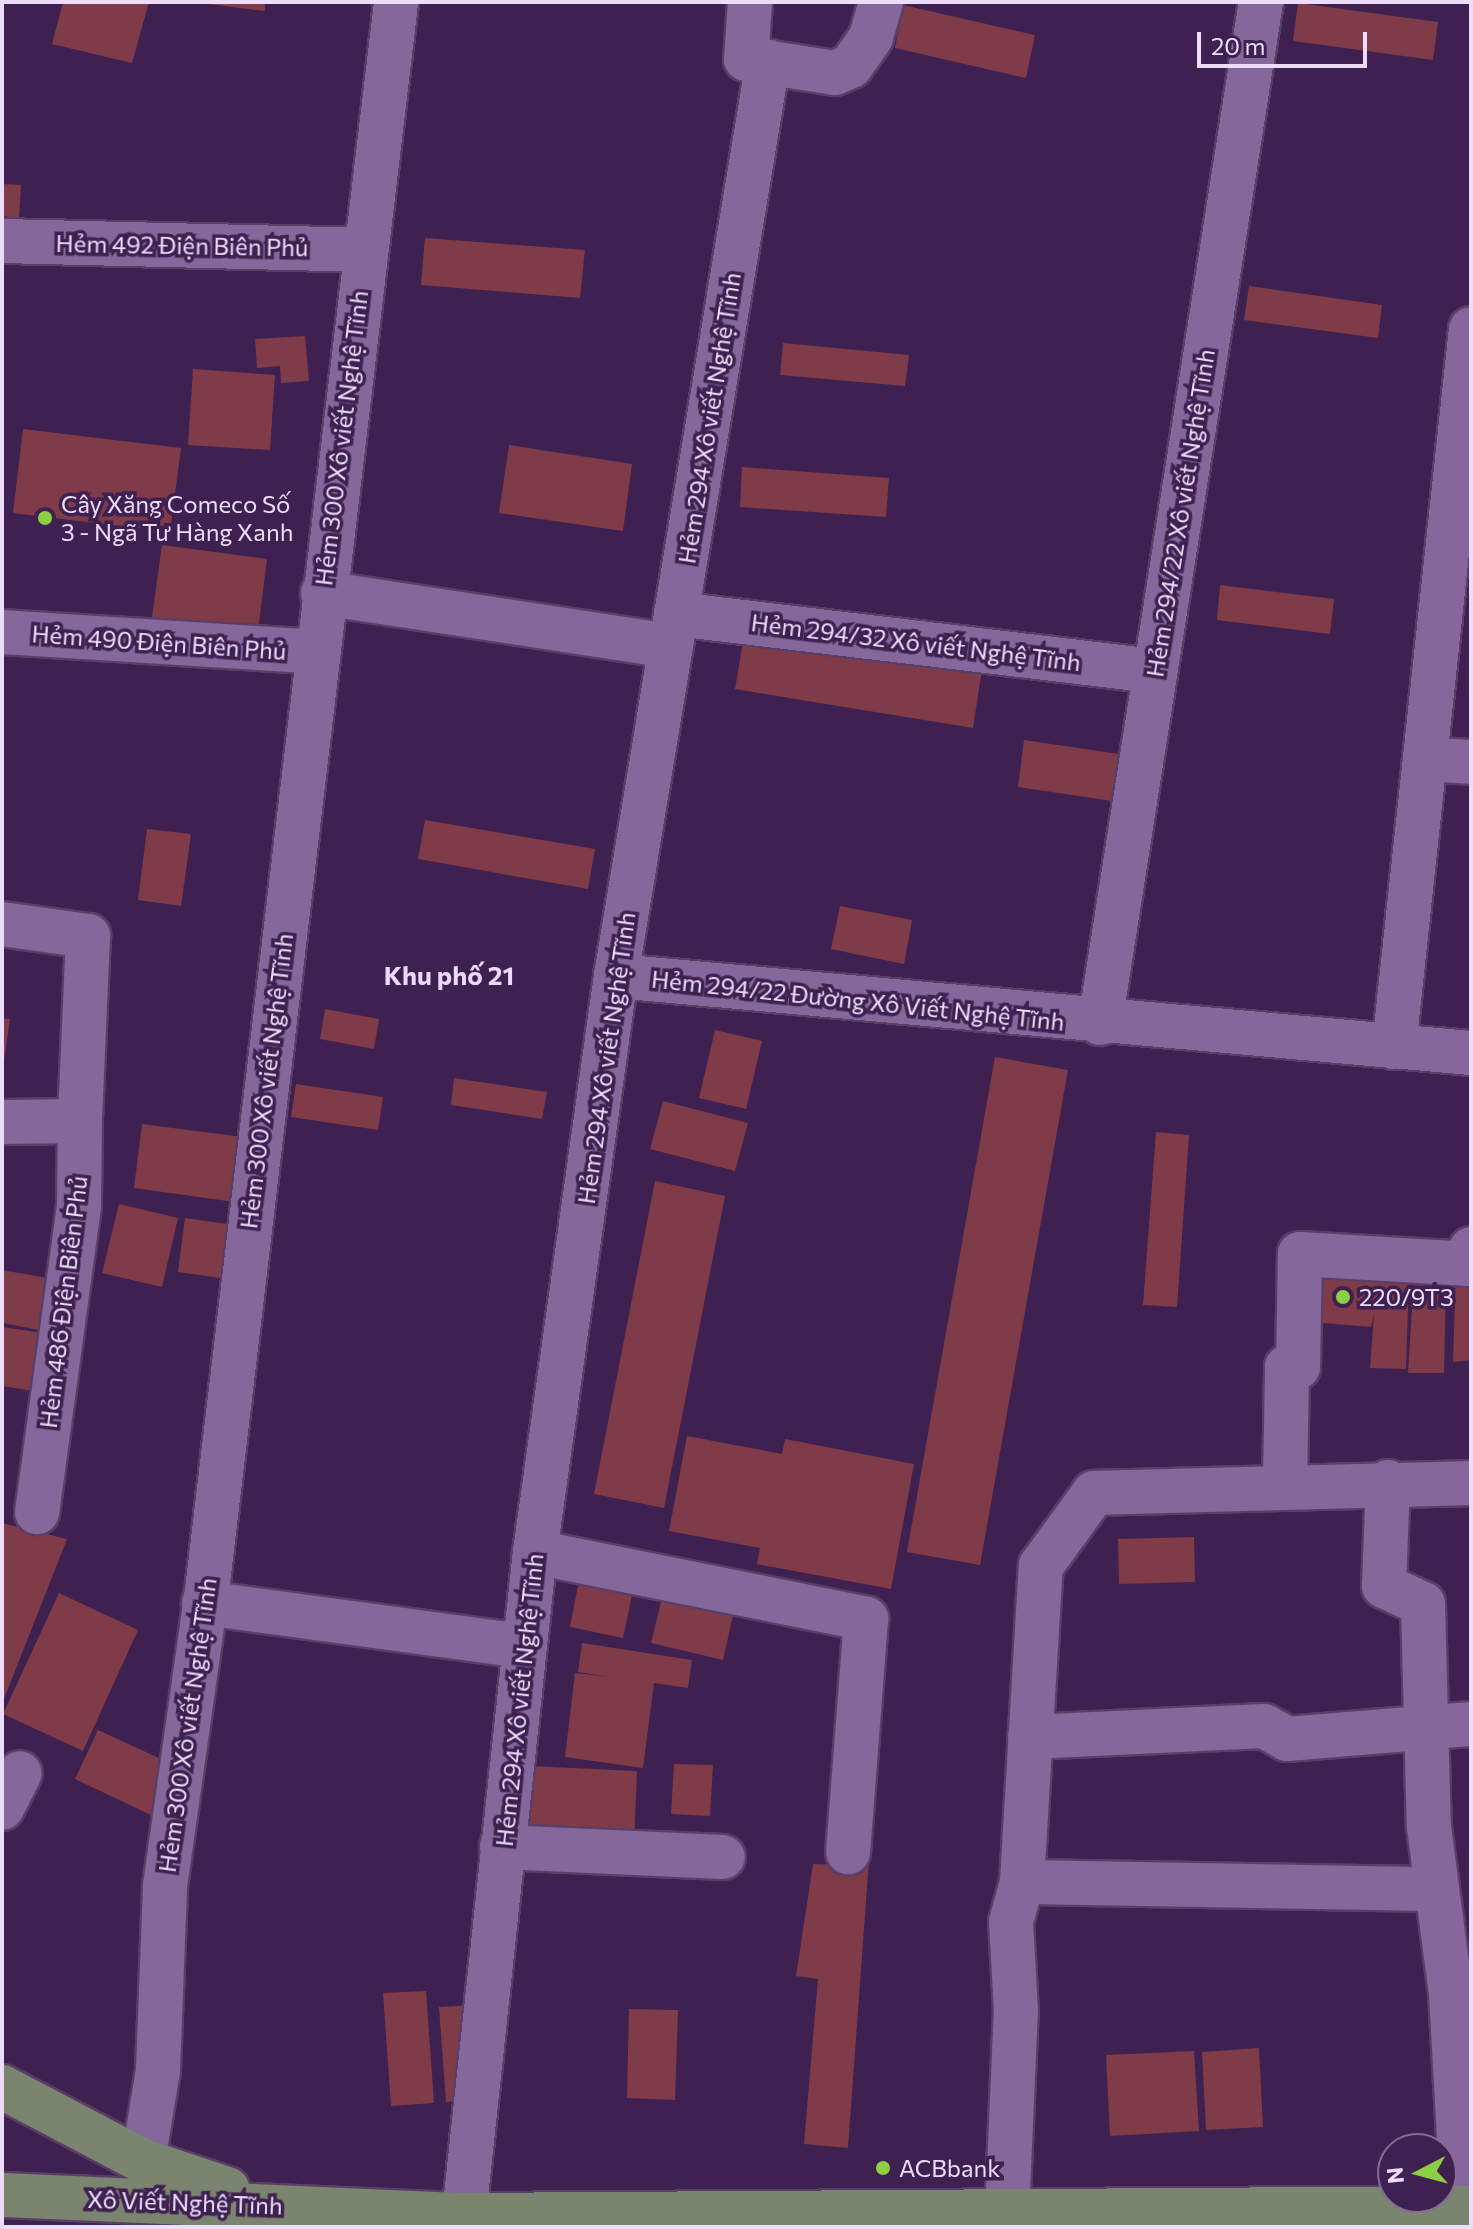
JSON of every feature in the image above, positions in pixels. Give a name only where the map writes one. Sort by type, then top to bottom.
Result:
[{"type":"main road","points":[[2,2087],[143,2161],[275,2204]]},
{"type":"main road","name":"Xô Viết Nghệ Tĩnh","points":[[2,2195],[275,2204],[464,2215],[877,2209],[1367,2220],[1467,2208]]},
{"type":"street","name":"Hẻm 300 Xô viết Nghệ Tĩnh","points":[[143,2161],[158,2070],[165,1886],[204,1603],[363,250],[396,2]]},
{"type":"street","points":[[750,2],[746,59],[835,73],[851,66],[871,37],[881,2]]},
{"type":"street","name":"Hẻm 294/22 Xô viết Nghệ Tĩnh","points":[[1100,1023],[1261,2]]},
{"type":"street","name":"Hẻm 294 Xô viết Nghệ Tĩnh","points":[[464,2215],[535,1552],[616,976],[768,62]]},
{"type":"street","name":"Hẻm 492 Điện Biên Phủ","points":[[2,241],[363,250]]},
{"type":"street","points":[[1394,1047],[1425,759],[1462,497],[1471,329]]},
{"type":"street","name":"Hẻm 294/32 Xô viết Nghệ Tĩnh","points":[[323,593],[674,630],[1156,671]]},
{"type":"street","name":"Hẻm 490 Điện Biên Phủ","points":[[2,632],[316,652]]},
{"type":"street","points":[[1425,759],[1471,762]]},
{"type":"street","name":"Hẻm 486 Điện Biên Phủ","points":[[2,924],[88,936],[79,1206],[37,1512]]},
{"type":"street","name":"Hẻm 294/22 Đường Xô Viết Nghệ Tĩnh","points":[[616,976],[1100,1023],[1471,1053]]},
{"type":"street","points":[[2,1122],[80,1121]]},
{"type":"street","points":[[1285,1485],[1287,1367],[1298,1367],[1300,1254],[1470,1264],[1471,1249]]},
{"type":"street","points":[[1388,1482],[1384,1586],[1423,1604],[1429,1827],[1463,2033],[1467,2208]]},
{"type":"street","points":[[1007,2214],[1016,2011],[1011,1922],[1022,1882],[1041,1566],[1094,1493],[1388,1482],[1471,1483]]},
{"type":"street","points":[[535,1552],[866,1619],[848,1852]]},
{"type":"street","points":[[204,1603],[524,1646]]},
{"type":"street","points":[[1030,1737],[1264,1726],[1287,1739],[1428,1725],[1471,1724]]},
{"type":"street","points":[[502,1847],[723,1857]]},
{"type":"street","points":[[1022,1882],[1437,1889]]},
{"type":"building","points":[[63,2],[149,2],[132,63],[52,44]]},
{"type":"building","points":[[193,2],[265,2],[265,11]]},
{"type":"building","points":[[1298,3],[1438,22],[1433,60],[1293,41]]},
{"type":"building","points":[[903,5],[1035,35],[1026,78],[895,48]]},
{"type":"building","points":[[2,184],[21,185],[19,218],[2,216]]},
{"type":"building","points":[[425,238],[585,250],[580,298],[421,285]]},
{"type":"building","points":[[1249,286],[1382,305],[1378,338],[1244,320]]},
{"type":"building","points":[[305,336],[309,381],[281,383],[280,366],[257,368],[255,339]]},
{"type":"building","points":[[783,343],[909,355],[905,386],[780,375]]},
{"type":"building","points":[[193,369],[275,375],[270,450],[188,445]]},
{"type":"building","points":[[23,429],[181,448],[170,532],[13,513]]},
{"type":"building","points":[[509,445],[632,464],[623,531],[499,513]]},
{"type":"building","points":[[742,467],[889,478],[886,517],[740,507]]},
{"type":"building","points":[[162,545],[267,559],[256,646],[150,631]]},
{"type":"building","points":[[1220,585],[1334,599],[1330,634],[1217,620]]},
{"type":"building","points":[[746,624],[983,663],[973,728],[735,689]]},
{"type":"building","points":[[1024,740],[1139,757],[1132,804],[1018,787]]},
{"type":"building","points":[[425,820],[595,849],[588,889],[418,859]]},
{"type":"building","points":[[147,829],[191,834],[181,906],[138,900]]},
{"type":"building","points":[[840,906],[912,920],[904,964],[831,949]]},
{"type":"building","points":[[325,1009],[379,1019],[374,1049],[320,1039]]},
{"type":"building","points":[[2,1018],[10,1019],[4,1061],[2,1060]]},
{"type":"building","points":[[715,1030],[762,1041],[746,1109],[699,1098]]},
{"type":"building","points":[[995,1057],[1068,1070],[980,1565],[907,1552]]},
{"type":"building","points":[[454,1078],[547,1092],[542,1119],[451,1105]]},
{"type":"building","points":[[296,1084],[383,1097],[378,1130],[291,1117]]},
{"type":"building","points":[[663,1101],[748,1123],[735,1171],[650,1149]]},
{"type":"building","points":[[142,1124],[257,1139],[249,1204],[134,1188]]},
{"type":"building","points":[[1156,1132],[1189,1135],[1177,1307],[1143,1305]]},
{"type":"building","points":[[655,1181],[725,1196],[664,1508],[594,1494]]},
{"type":"building","points":[[119,1204],[178,1218],[162,1287],[102,1273]]},
{"type":"building","points":[[185,1218],[227,1224],[220,1278],[178,1272]]},
{"type":"building","points":[[1314,1258],[1409,1277],[1406,1369],[1370,1368],[1374,1314],[1371,1327],[1312,1322]]},
{"type":"building","points":[[1456,1266],[1471,1266],[1471,1360],[1453,1362]]},
{"type":"building","points":[[2,1270],[64,1281],[55,1333],[2,1323]]},
{"type":"building","points":[[1414,1277],[1446,1281],[1444,1373],[1408,1373]]},
{"type":"building","points":[[2,1327],[57,1335],[47,1393],[2,1386]]},
{"type":"building","points":[[687,1436],[782,1454],[785,1439],[914,1464],[891,1589],[757,1564],[760,1548],[669,1531]]},
{"type":"building","points":[[2,1523],[67,1539],[2,1704]]},
{"type":"building","points":[[1194,1537],[1195,1582],[1119,1584],[1118,1539]]},
{"type":"building","points":[[581,1570],[635,1581],[623,1638],[570,1627]]},
{"type":"building","points":[[59,1593],[138,1630],[83,1751],[3,1714]]},
{"type":"building","points":[[663,1594],[734,1611],[723,1660],[651,1643]]},
{"type":"building","points":[[582,1643],[692,1660],[688,1688],[654,1683],[643,1768],[565,1757],[575,1673],[609,1677],[578,1672]]},
{"type":"building","points":[[98,1730],[174,1765],[151,1815],[75,1779]]},
{"type":"building","points":[[674,1764],[713,1765],[710,1816],[671,1814]]},
{"type":"building","points":[[530,1766],[637,1771],[634,1846],[525,1840]]},
{"type":"building","points":[[841,1857],[869,1860],[848,2148],[804,2144],[818,1979],[796,1976],[813,1864],[840,1865]]},
{"type":"building","points":[[426,1991],[434,2103],[391,2106],[383,1993]]},
{"type":"building","points":[[474,2005],[472,2100],[446,2102],[439,2007]]},
{"type":"building","points":[[629,2009],[678,2010],[675,2100],[627,2098]]},
{"type":"building","points":[[1259,2048],[1263,2127],[1206,2130],[1202,2052]]},
{"type":"building","points":[[1194,2051],[1199,2131],[1110,2136],[1106,2055]]},
{"type":"place","name":"Cây Xăng Comeco Số 3 - Ngã Tư Hàng Xanh","points":[[45,518]]},
{"type":"place","name":"220/9T3","points":[[1343,1297]]},
{"type":"place","name":"ACBbank","points":[[883,2168]]},
{"type":"district","name":"Khu phố 21","points":[[449,975]]}]
